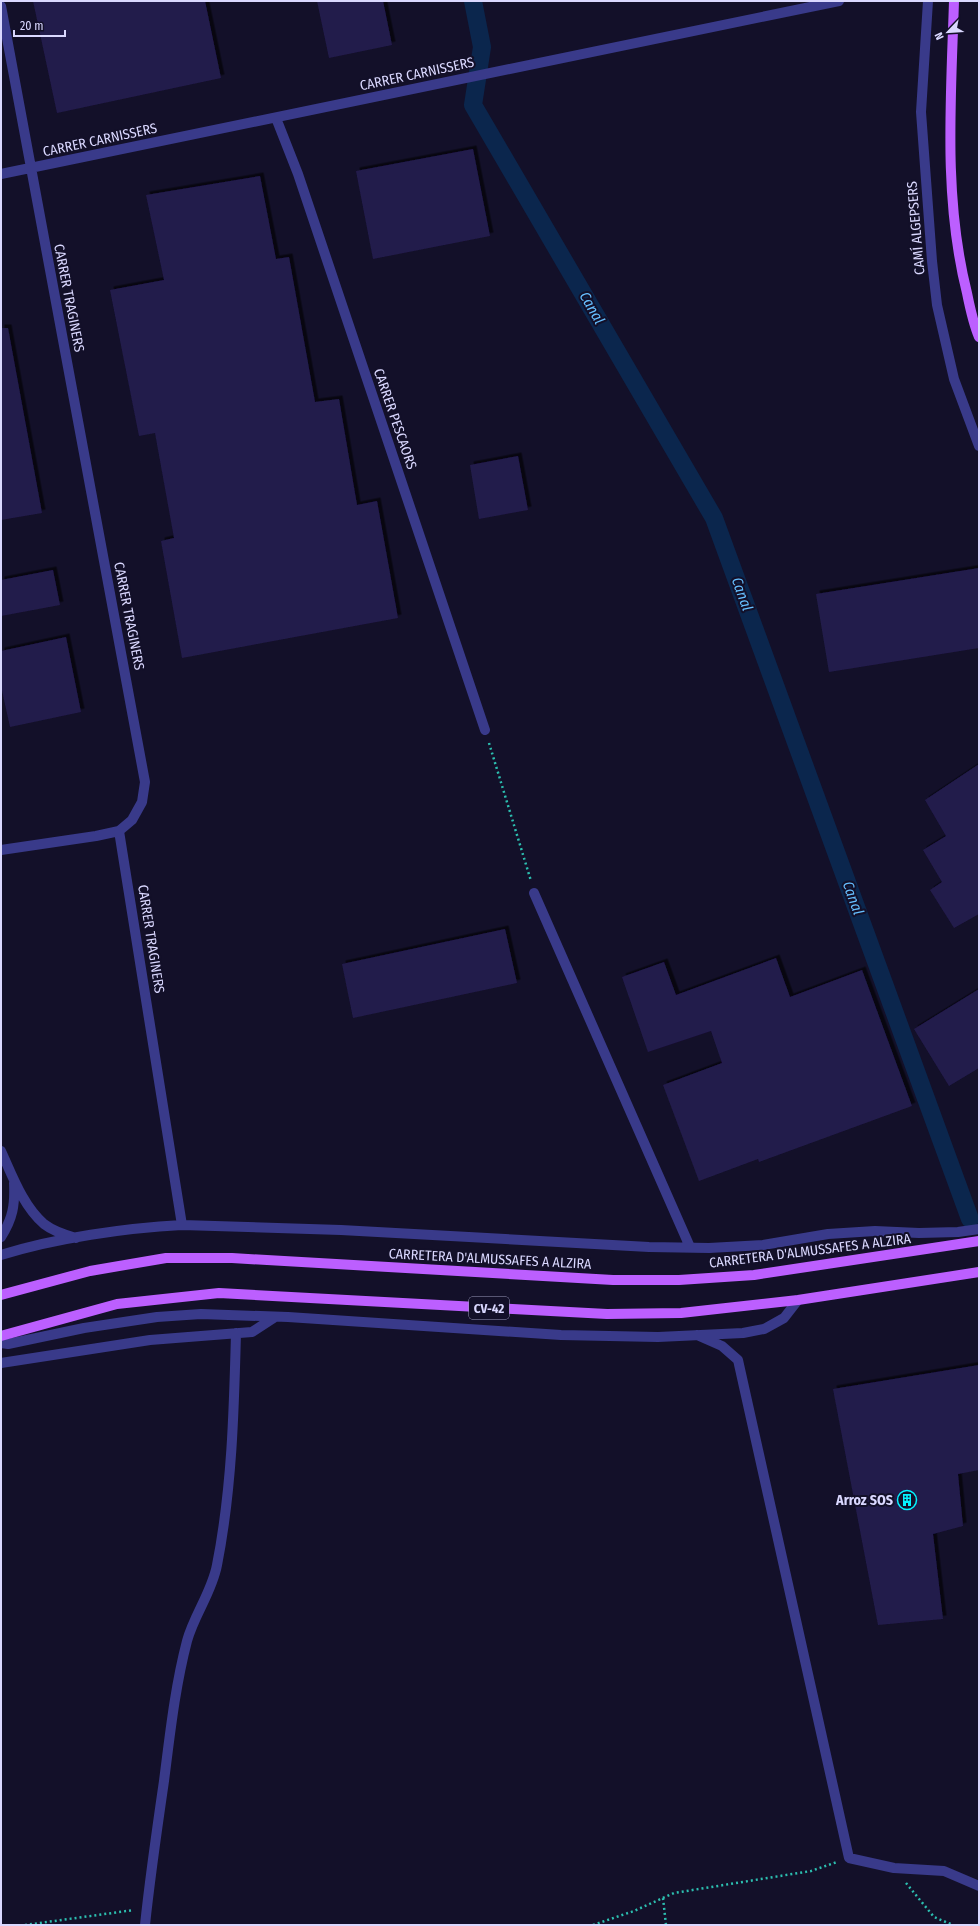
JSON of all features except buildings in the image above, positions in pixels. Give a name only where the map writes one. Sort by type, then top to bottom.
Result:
[{"type":"main road","points":[[954,1],[950,116],[951,188],[958,260],[979,337]]},
{"type":"main road","name":"CARRETERA D'ALMUSSAFES A ALZIRA","points":[[1,1295],[90,1271],[166,1258],[232,1258],[613,1280],[679,1280],[754,1275],[979,1242]]},
{"type":"main road","name":"CV-42","points":[[1,1336],[117,1304],[219,1294],[608,1314],[681,1313],[798,1300],[979,1272]]},
{"type":"street","name":"CARRER CARNISSERS","points":[[1,174],[839,1]]},
{"type":"street","name":"CAMÍ ALGEPSERS","points":[[928,1],[921,112],[937,305],[954,379],[979,446]]},
{"type":"street","name":"CARRER TRAGINERS","points":[[1,6],[145,782],[142,802],[139,808],[132,820],[119,830],[182,1225]]},
{"type":"street","name":"CARRER PESCAORS","points":[[276,118],[298,174],[485,730]]},
{"type":"street","points":[[1,850],[96,836],[119,830]]},
{"type":"street","points":[[534,893],[690,1247]]},
{"type":"street","points":[[1,1151],[14,1181],[30,1208],[44,1224],[60,1233],[76,1238]]},
{"type":"street","points":[[1,1237],[10,1222],[15,1200],[14,1181]]},
{"type":"street","name":"CARRETERA D'ALMUSSAFES A ALZIRA","points":[[1,1255],[76,1238],[158,1226],[182,1225],[341,1230],[648,1247],[708,1248],[763,1244],[828,1234],[875,1231],[919,1233],[958,1232],[979,1229]]},
{"type":"street","points":[[1,1343],[8,1344],[84,1328],[157,1317],[201,1314],[275,1317],[561,1336],[658,1337],[695,1334],[743,1333],[764,1329],[784,1318],[798,1300]]},
{"type":"street","points":[[1,1363],[150,1340],[252,1332],[275,1317]]},
{"type":"street","points":[[145,1925],[170,1731],[181,1669],[188,1639],[206,1598],[217,1567],[227,1495],[234,1410],[236,1333]]},
{"type":"street","points":[[695,1334],[722,1346],[738,1360],[849,1858],[894,1868],[944,1871],[979,1886]]},
{"type":"path","points":[[485,730],[534,893]]},
{"type":"path","points":[[593,1925],[634,1911],[674,1893],[811,1871],[849,1858]]},
{"type":"path","points":[[894,1868],[934,1917],[952,1925]]},
{"type":"path","points":[[664,1898],[666,1925]]},
{"type":"path","points":[[25,1925],[146,1908]]},
{"type":"waterway","name":"Canal","points":[[473,1],[482,47],[473,105],[714,518],[970,1219]]},
{"type":"place","name":"Arroz SOS","points":[[907,1500]]}]
